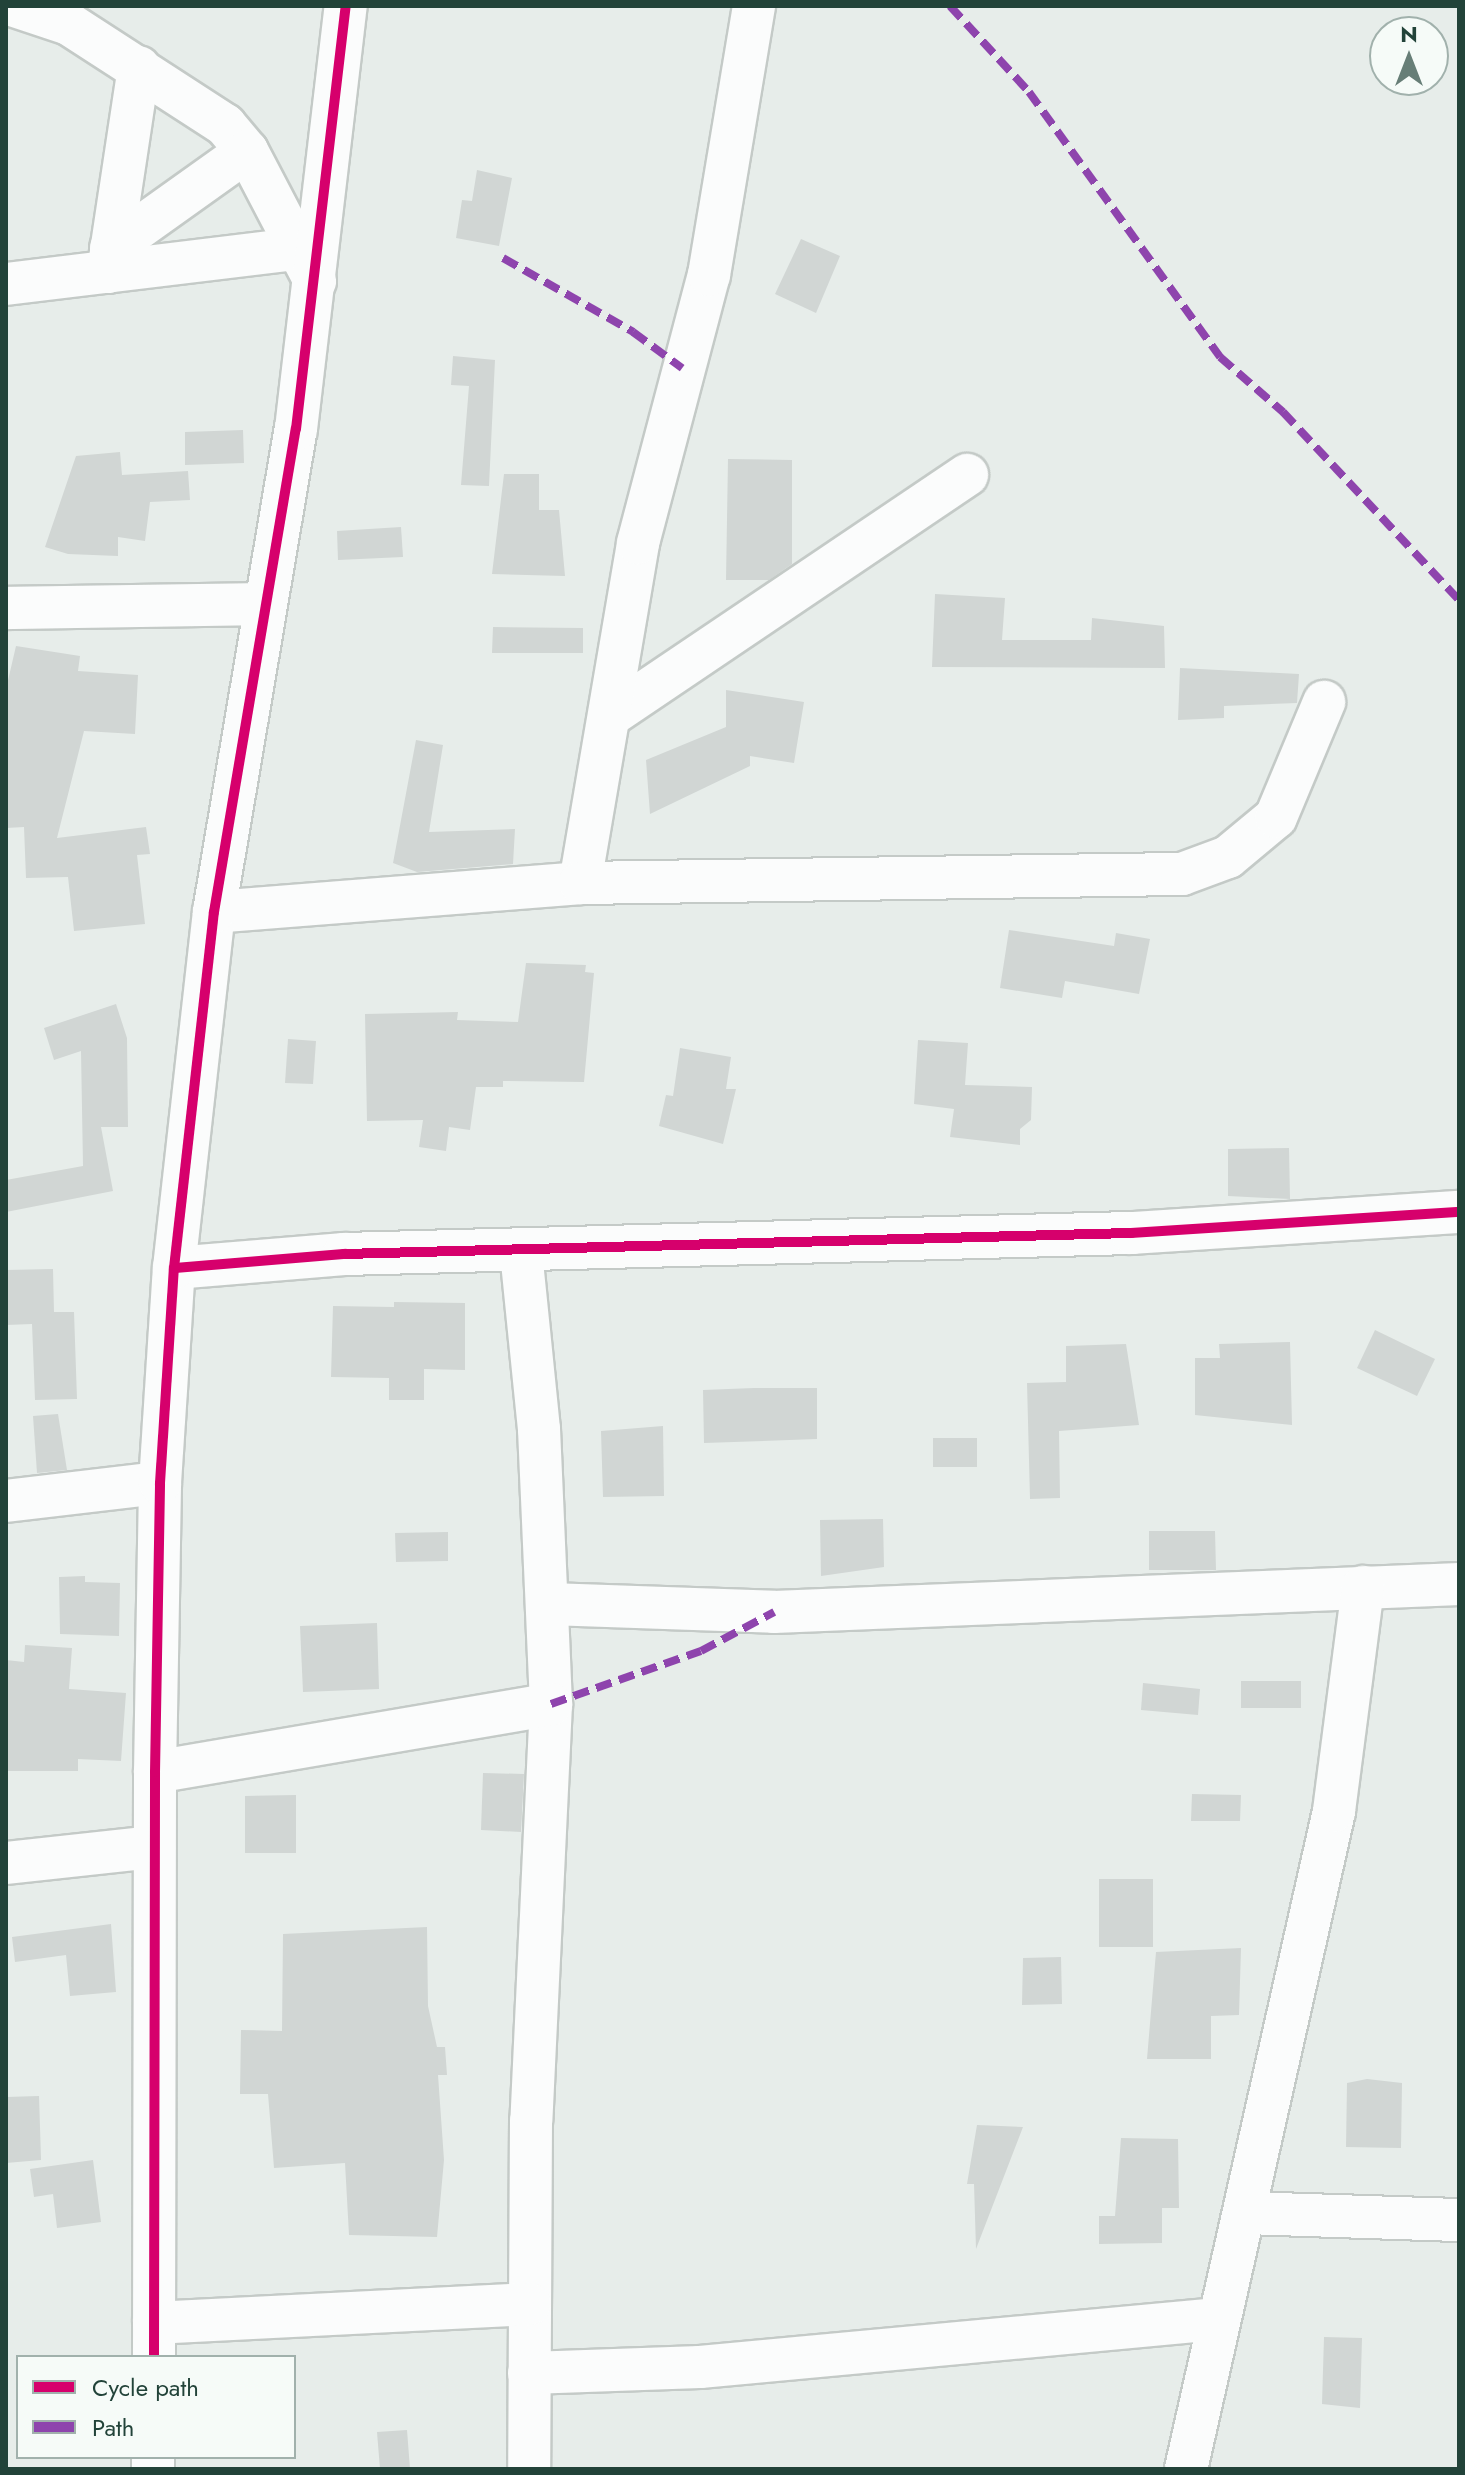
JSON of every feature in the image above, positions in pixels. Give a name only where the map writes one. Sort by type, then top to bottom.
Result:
[{"type":"street","points":[[15,6],[60,15],[200,104],[247,151],[306,265]]},
{"type":"street","points":[[346,6],[306,265],[296,429],[262,604],[214,912],[174,1268],[160,1483],[154,1847],[154,2340],[530,2304]]},
{"type":"street","points":[[580,883],[614,713],[638,543],[709,275],[754,6]]},
{"type":"street","points":[[109,260],[139,67]]},
{"type":"street","points":[[109,260],[247,151]]},
{"type":"street","points":[[6,284],[109,260],[306,265]]},
{"type":"street","points":[[614,713],[967,475]]},
{"type":"street","points":[[6,608],[262,604]]},
{"type":"street","points":[[214,912],[580,883],[1204,870],[1276,817],[1324,702]]},
{"type":"street","points":[[174,1268],[344,1254],[521,1252],[1132,1233],[1459,1212]]},
{"type":"street","points":[[521,1252],[549,1604],[551,1704],[531,2121],[529,2469]]},
{"type":"street","points":[[6,1501],[160,1483]]},
{"type":"street","points":[[549,1604],[774,1612],[1459,1584]]},
{"type":"street","points":[[1186,2469],[1216,2319],[1246,2213],[1334,1811],[1363,1587]]},
{"type":"street","points":[[155,1772],[551,1704]]},
{"type":"street","points":[[6,1863],[154,1847]]},
{"type":"street","points":[[1246,2213],[1459,2220]]},
{"type":"street","points":[[529,2373],[700,2367],[1216,2319]]},
{"type":"building","points":[[477,170],[512,178],[499,246],[456,238],[462,200],[472,201]]},
{"type":"building","points":[[801,239],[840,256],[816,313],[775,294]]},
{"type":"building","points":[[453,356],[495,360],[489,486],[461,485],[469,386],[451,385]]},
{"type":"building","points":[[243,430],[244,463],[185,465],[185,432]]},
{"type":"building","points":[[120,452],[122,475],[188,471],[190,500],[150,502],[145,541],[118,537],[118,556],[68,554],[45,547],[76,456]]},
{"type":"building","points":[[728,459],[792,460],[792,564],[769,580],[726,580]]},
{"type":"building","points":[[504,474],[539,474],[539,510],[559,510],[565,576],[492,574]]},
{"type":"building","points":[[401,527],[403,557],[338,560],[337,531]]},
{"type":"building","points":[[935,594],[1005,598],[1002,640],[1091,640],[1092,618],[1164,626],[1165,668],[932,667]]},
{"type":"building","points":[[493,627],[583,628],[583,653],[492,653]]},
{"type":"building","points":[[16,646],[80,656],[78,671],[138,675],[135,734],[84,731],[57,838],[146,827],[150,854],[137,855],[145,924],[74,931],[68,877],[26,878],[24,827],[6,828],[6,689]]},
{"type":"building","points":[[1180,668],[1299,674],[1297,703],[1224,706],[1224,718],[1178,720]]},
{"type":"building","points":[[726,690],[804,702],[794,763],[750,756],[750,766],[650,814],[646,760],[726,727]]},
{"type":"building","points":[[416,740],[443,745],[429,832],[515,829],[513,864],[417,872],[393,863]]},
{"type":"building","points":[[1009,930],[1114,946],[1116,933],[1150,939],[1139,994],[1065,981],[1062,998],[1000,988]]},
{"type":"building","points":[[526,963],[586,965],[585,972],[594,973],[584,1082],[503,1081],[503,1087],[476,1087],[470,1130],[449,1127],[446,1151],[419,1147],[423,1120],[367,1121],[365,1014],[458,1012],[457,1020],[518,1022]]},
{"type":"building","points":[[116,1004],[127,1038],[128,1127],[101,1127],[113,1191],[6,1212],[6,1180],[83,1166],[81,1051],[54,1060],[44,1028]]},
{"type":"building","points":[[288,1039],[316,1041],[313,1084],[285,1083]]},
{"type":"building","points":[[918,1040],[968,1043],[965,1085],[1032,1087],[1031,1120],[1020,1129],[1020,1145],[950,1137],[954,1109],[914,1104]]},
{"type":"building","points":[[680,1048],[731,1057],[726,1089],[736,1089],[723,1144],[659,1126],[666,1095],[673,1096]]},
{"type":"building","points":[[1289,1148],[1290,1199],[1228,1196],[1228,1149]]},
{"type":"building","points":[[53,1269],[54,1312],[74,1312],[77,1399],[35,1400],[32,1324],[6,1325],[6,1270]]},
{"type":"building","points":[[394,1302],[465,1303],[465,1370],[424,1369],[424,1400],[389,1400],[389,1378],[331,1377],[333,1306],[394,1307]]},
{"type":"building","points":[[1375,1330],[1435,1359],[1417,1396],[1357,1368]]},
{"type":"building","points":[[1290,1342],[1292,1425],[1195,1415],[1195,1358],[1220,1358],[1219,1344]]},
{"type":"building","points":[[1126,1344],[1139,1425],[1059,1431],[1060,1498],[1030,1499],[1027,1383],[1066,1382],[1066,1346]]},
{"type":"building","points":[[817,1388],[817,1439],[704,1443],[703,1390]]},
{"type":"building","points":[[58,1414],[67,1470],[37,1473],[33,1416]]},
{"type":"building","points":[[663,1426],[664,1496],[603,1497],[601,1431]]},
{"type":"building","points":[[933,1438],[977,1438],[977,1467],[933,1467]]},
{"type":"building","points":[[883,1519],[884,1567],[821,1576],[820,1520]]},
{"type":"building","points":[[1149,1531],[1215,1531],[1216,1570],[1149,1570]]},
{"type":"building","points":[[448,1532],[448,1561],[396,1562],[395,1533]]},
{"type":"building","points":[[85,1576],[85,1582],[120,1583],[119,1636],[60,1634],[59,1577]]},
{"type":"building","points":[[377,1623],[379,1689],[303,1692],[300,1626]]},
{"type":"building","points":[[25,1645],[72,1648],[69,1689],[126,1693],[121,1761],[78,1759],[78,1771],[6,1771],[6,1660],[24,1662]]},
{"type":"building","points":[[1241,1681],[1301,1681],[1301,1708],[1241,1708]]},
{"type":"building","points":[[1143,1683],[1200,1689],[1198,1715],[1141,1710]]},
{"type":"building","points":[[483,1773],[524,1774],[521,1832],[481,1830]]},
{"type":"building","points":[[1192,1794],[1241,1795],[1240,1821],[1191,1821]]},
{"type":"building","points":[[296,1795],[296,1853],[245,1853],[245,1796]]},
{"type":"building","points":[[1099,1879],[1153,1879],[1153,1947],[1099,1947]]},
{"type":"building","points":[[111,1924],[116,1992],[70,1996],[66,1955],[15,1962],[12,1937]]},
{"type":"building","points":[[427,1927],[428,2006],[437,2047],[445,2047],[447,2075],[438,2075],[444,2160],[437,2237],[349,2235],[345,2163],[274,2168],[268,2094],[240,2094],[241,2030],[282,2031],[283,1934]]},
{"type":"building","points":[[1241,1948],[1239,2015],[1211,2016],[1211,2059],[1147,2059],[1156,1952]]},
{"type":"building","points":[[1061,1957],[1062,2004],[1022,2005],[1023,1958]]},
{"type":"building","points":[[1367,2079],[1402,2083],[1401,2148],[1346,2147],[1347,2083]]},
{"type":"building","points":[[39,2096],[41,2160],[6,2163],[6,2097]]},
{"type":"building","points":[[977,2125],[1023,2127],[976,2249],[974,2184],[967,2184]]},
{"type":"building","points":[[1121,2138],[1178,2139],[1179,2208],[1162,2208],[1162,2243],[1099,2244],[1099,2216],[1115,2216]]},
{"type":"building","points":[[93,2160],[101,2222],[57,2228],[53,2194],[34,2197],[30,2169]]},
{"type":"building","points":[[1324,2337],[1362,2338],[1360,2408],[1322,2404]]},
{"type":"building","points":[[407,2430],[410,2469],[380,2469],[377,2432]]},
{"type":"marked path","points":[[950,6],[1029,92],[1220,357],[1283,412],[1459,600]]},
{"type":"marked path","points":[[503,258],[633,332],[682,368]]},
{"type":"marked path","points":[[551,1704],[701,1651],[774,1612]]},
{"type":"cycle path","points":[[154,2355],[155,1772],[160,1483],[174,1268],[214,912],[296,429],[346,6]]},
{"type":"cycle path","points":[[174,1268],[344,1254],[1132,1233],[1459,1212]]}]
